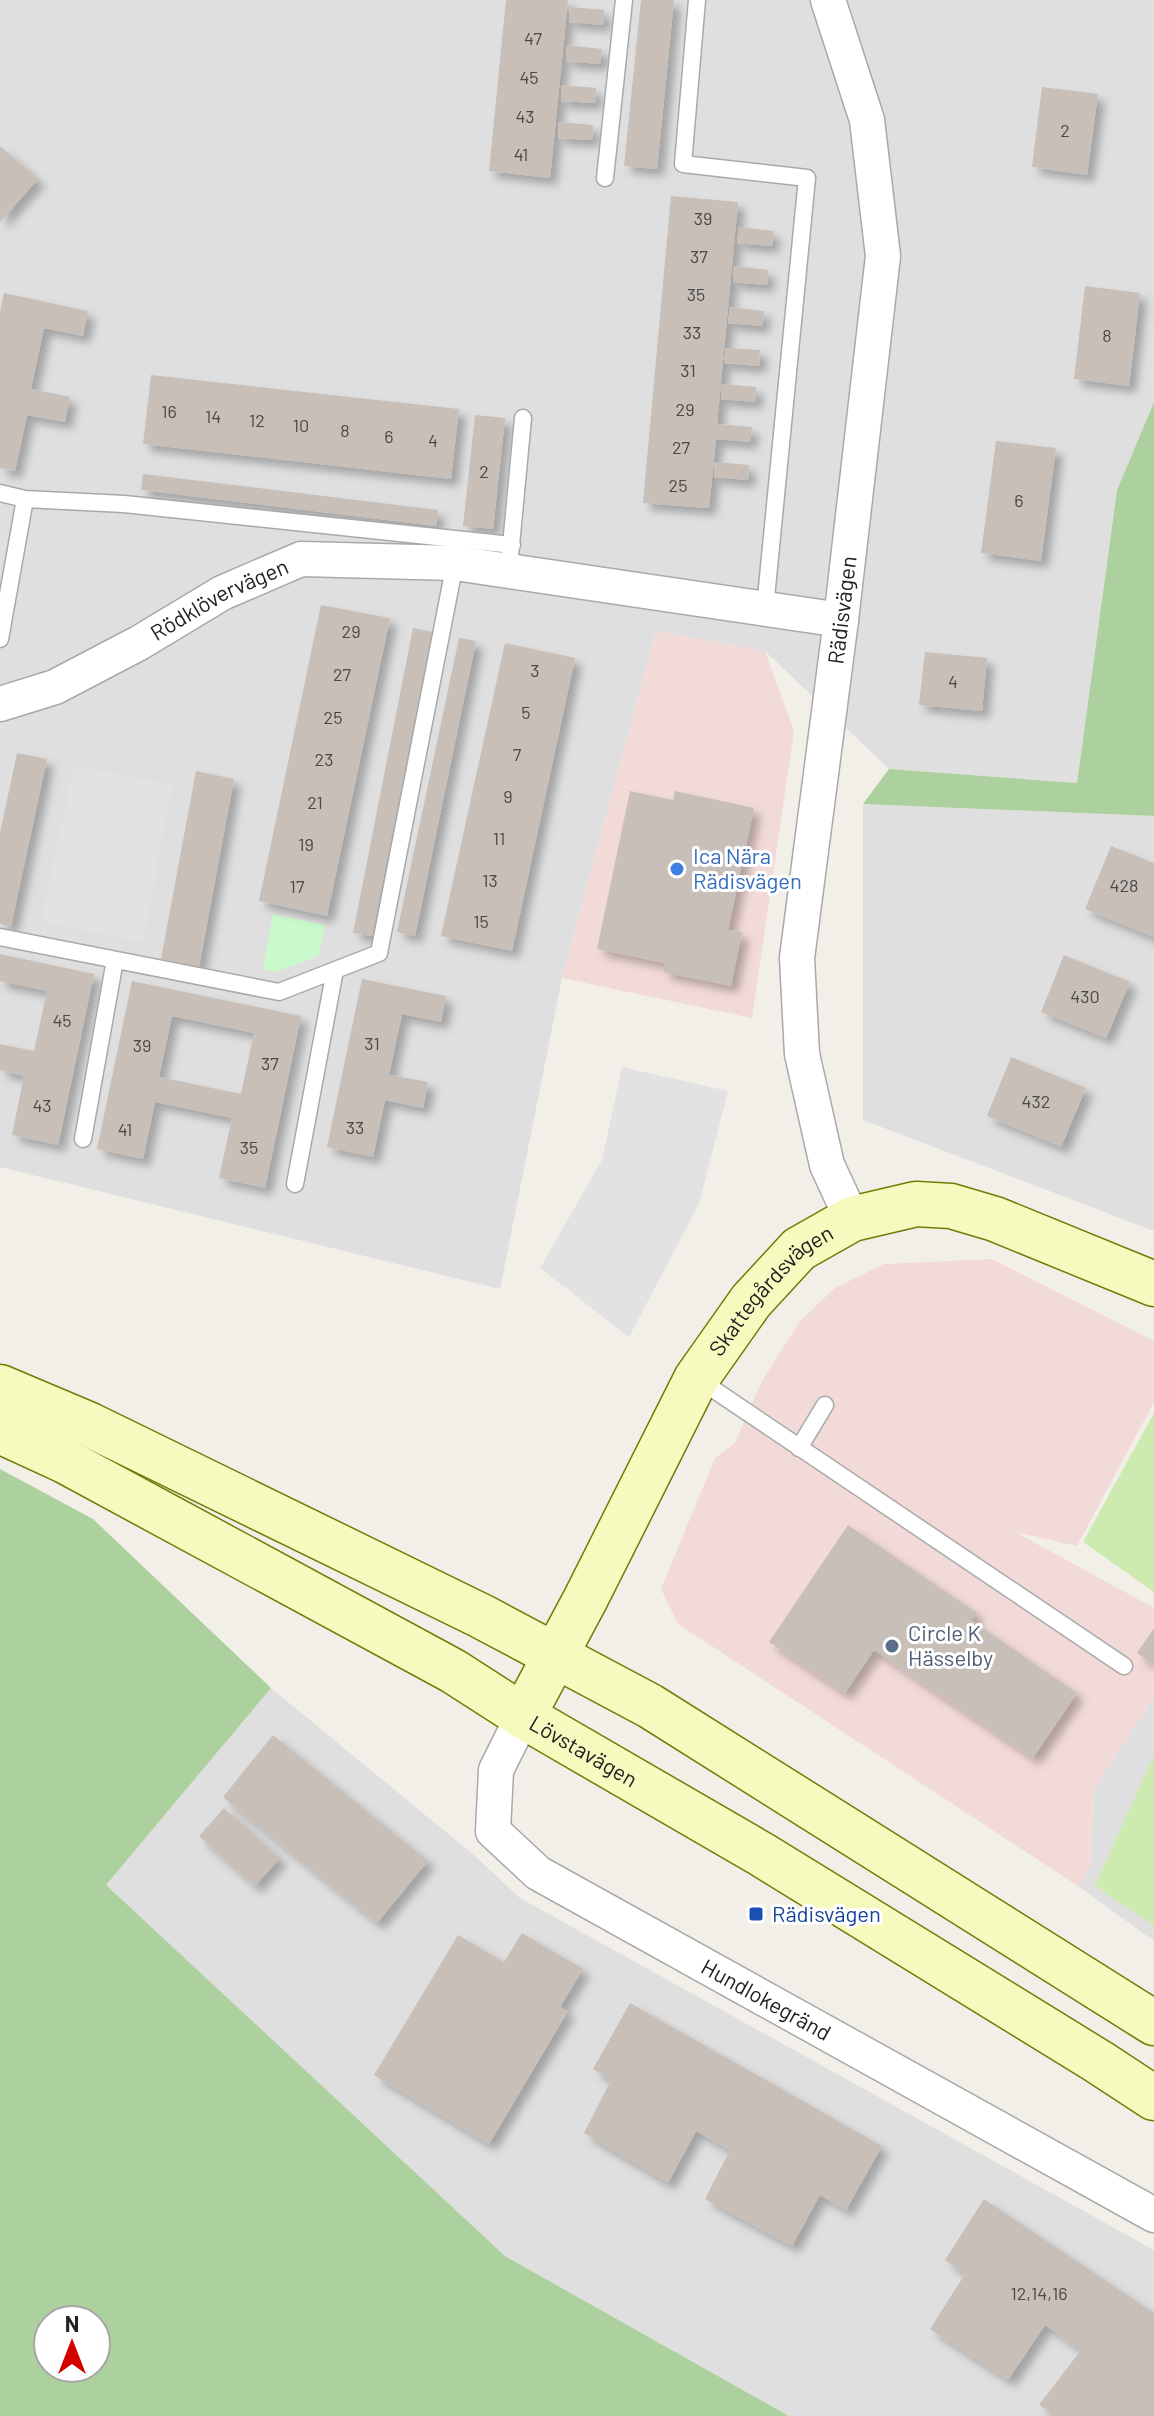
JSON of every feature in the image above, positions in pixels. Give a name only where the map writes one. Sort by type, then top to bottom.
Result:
[{"type":"street","name":"Rädisvägen","points":[[828,0],[867,120],[883,256],[841,620],[797,958],[802,1054],[827,1165],[852,1219]]},
{"type":"street","name":"Rödklövervägen","points":[[0,704],[55,687],[139,643],[222,593],[301,559],[455,563],[510,557],[765,608],[841,620]]},
{"type":"street","name":"Skattegårdsvägen","points":[[523,1716],[696,1379],[751,1301],[799,1249],[852,1219],[916,1204],[951,1206],[995,1219],[1154,1284]]},
{"type":"street","points":[[0,1387],[90,1425],[555,1655],[677,1721],[1154,2023]]},
{"type":"street","name":"Lövstavägen","points":[[0,1431],[65,1461],[453,1671],[523,1716],[774,1863],[1154,2098]]},
{"type":"street","name":"Hundlokegränd","points":[[523,1716],[496,1770],[493,1831],[538,1873],[1154,2215]]},
{"type":"lane","points":[[605,178],[624,0]]},
{"type":"lane","points":[[697,0],[683,164],[807,178],[765,608]]},
{"type":"lane","points":[[510,557],[523,418]]},
{"type":"lane","name":"Rödklövervägen","points":[[0,493],[25,499],[124,504],[510,557]]},
{"type":"lane","points":[[0,639],[25,499]]},
{"type":"lane","points":[[0,937],[279,992],[379,953],[455,563]]},
{"type":"lane","points":[[83,1139],[115,960]]},
{"type":"lane","points":[[295,1184],[335,970]]},
{"type":"lane","points":[[696,1379],[1124,1666]]},
{"type":"lane","points":[[799,1448],[825,1405]]},
{"type":"shaded area","points":[[0,0],[1154,0],[1154,402],[1117,490],[1077,783],[889,769],[765,651],[656,631],[562,978],[500,1289],[0,1167]]},
{"type":"shaded area","points":[[656,631],[765,651],[794,731],[752,1018],[562,978]]},
{"type":"shaded area","points":[[74,765],[172,785],[143,942],[41,921]]},
{"type":"shaded area","points":[[863,804],[1154,816],[1154,1231],[863,1120]]},
{"type":"shaded area","points":[[622,1067],[728,1091],[699,1204],[629,1337],[540,1268],[602,1160]]},
{"type":"shaded area","points":[[992,1259],[1154,1341],[1154,1402],[1077,1546],[1015,1532],[1154,1608],[1154,1698],[1093,1790],[1091,1865],[1078,1886],[678,1624],[661,1589],[715,1458],[735,1443],[762,1381],[800,1321],[835,1288],[884,1264]]},
{"type":"shaded area","points":[[271,1688],[475,1856],[520,1898],[1154,2250],[1154,2416],[789,2416],[505,2256],[105,1885]]},
{"type":"shaded area","points":[[1154,1698],[1154,1941],[1078,1886],[1091,1865],[1093,1790]]},
{"type":"green space","points":[[1154,402],[1154,816],[863,804],[889,769],[1077,783],[1117,490]]},
{"type":"green space","points":[[273,914],[325,925],[318,956],[276,972],[263,969]]},
{"type":"green space","points":[[1154,1413],[1154,1592],[1083,1542]]},
{"type":"green space","points":[[0,1469],[93,1519],[271,1688],[106,1885],[505,2256],[789,2416],[0,2416]]},
{"type":"green space","points":[[1154,1755],[1154,1926],[1095,1886]]},
{"type":"building","points":[[506,0],[568,0],[550,178],[489,171]]},
{"type":"building","points":[[641,0],[674,0],[657,169],[624,166]]},
{"type":"building","points":[[570,7],[604,10],[603,25],[569,22]]},
{"type":"building","points":[[567,45],[602,49],[600,64],[566,61]]},
{"type":"building","points":[[562,85],[596,88],[595,103],[561,101]]},
{"type":"building","points":[[1042,87],[1098,94],[1087,175],[1032,167]]},
{"type":"building","points":[[559,122],[593,125],[592,140],[558,138]]},
{"type":"building","points":[[0,146],[38,179],[0,222]]},
{"type":"building","points":[[671,196],[738,202],[717,424],[752,427],[750,442],[716,439],[709,508],[643,503]]},
{"type":"building","points":[[739,227],[773,231],[772,246],[737,243]]},
{"type":"building","points":[[734,266],[768,270],[767,285],[733,282]]},
{"type":"building","points":[[1085,286],[1140,293],[1129,386],[1074,379]]},
{"type":"building","points":[[4,293],[88,311],[83,336],[44,328],[31,389],[70,397],[65,422],[27,415],[15,471],[0,468],[0,312]]},
{"type":"building","points":[[730,307],[764,311],[762,326],[728,323]]},
{"type":"building","points":[[726,348],[760,350],[759,366],[724,363]]},
{"type":"building","points":[[151,375],[459,409],[451,479],[143,444]]},
{"type":"building","points":[[722,384],[756,387],[755,402],[721,399]]},
{"type":"building","points":[[475,415],[505,418],[493,529],[463,526]]},
{"type":"building","points":[[996,441],[1056,448],[1041,561],[981,553]]},
{"type":"building","points":[[715,462],[749,465],[748,480],[714,477]]},
{"type":"building","points":[[143,474],[438,510],[436,526],[141,490]]},
{"type":"building","points":[[321,605],[390,618],[327,916],[259,901]]},
{"type":"building","points":[[413,628],[432,632],[372,936],[353,933]]},
{"type":"building","points":[[459,638],[476,641],[415,936],[397,932]]},
{"type":"building","points":[[505,643],[575,658],[512,951],[441,936]]},
{"type":"building","points":[[925,652],[987,658],[982,711],[919,705]]},
{"type":"building","points":[[17,753],[47,759],[11,926],[0,924],[0,833]]},
{"type":"building","points":[[196,771],[234,779],[199,967],[161,959]]},
{"type":"building","name":"Ica Nära Rädisvägen","points":[[630,791],[673,800],[675,791],[754,808],[728,930],[742,932],[731,986],[663,972],[665,963],[597,949]]},
{"type":"building","points":[[1111,846],[1154,863],[1154,937],[1085,909]]},
{"type":"building","points":[[0,954],[94,974],[58,1145],[12,1135],[24,1076],[0,1070],[0,1044],[34,1051],[47,991],[0,981]]},
{"type":"building","points":[[1064,955],[1130,982],[1106,1038],[1041,1012]]},
{"type":"building","points":[[362,979],[446,996],[441,1022],[402,1014],[389,1075],[428,1082],[423,1108],[385,1100],[373,1157],[327,1147]]},
{"type":"building","points":[[132,981],[301,1016],[265,1188],[219,1178],[232,1118],[155,1102],[143,1159],[97,1149]],"holes":[[[172,1016],[254,1033],[241,1094],[159,1077]]]},
{"type":"building","points":[[1011,1057],[1086,1088],[1061,1147],[987,1116]]},
{"type":"building","name":"Circle K Hässelby","points":[[848,1525],[977,1613],[971,1620],[1077,1693],[1033,1758],[874,1650],[845,1693],[769,1642]]},
{"type":"building","points":[[1154,1628],[1154,1665],[1137,1653]]},
{"type":"building","points":[[273,1735],[428,1861],[377,1923],[223,1797]]},
{"type":"building","points":[[224,1808],[280,1858],[255,1886],[199,1836]]},
{"type":"building","points":[[522,1933],[583,1969],[560,2007],[568,2011],[489,2144],[374,2075],[458,1935],[504,1962]]},
{"type":"building","points":[[630,2003],[882,2146],[846,2210],[820,2195],[792,2246],[705,2199],[730,2150],[696,2131],[668,2183],[584,2133],[611,2080],[593,2069]]},
{"type":"building","points":[[984,2199],[1154,2313],[1154,2416],[1057,2416],[1039,2405],[1081,2350],[1045,2325],[1008,2380],[930,2329],[965,2274],[945,2260]]},
{"type":"place","name":"Ica Nära Rädisvägen","points":[[677,869]]},
{"type":"place","name":"Circle K Hässelby","points":[[892,1646]]},
{"type":"place","name":"Rädisvägen","points":[[756,1914]]}]
